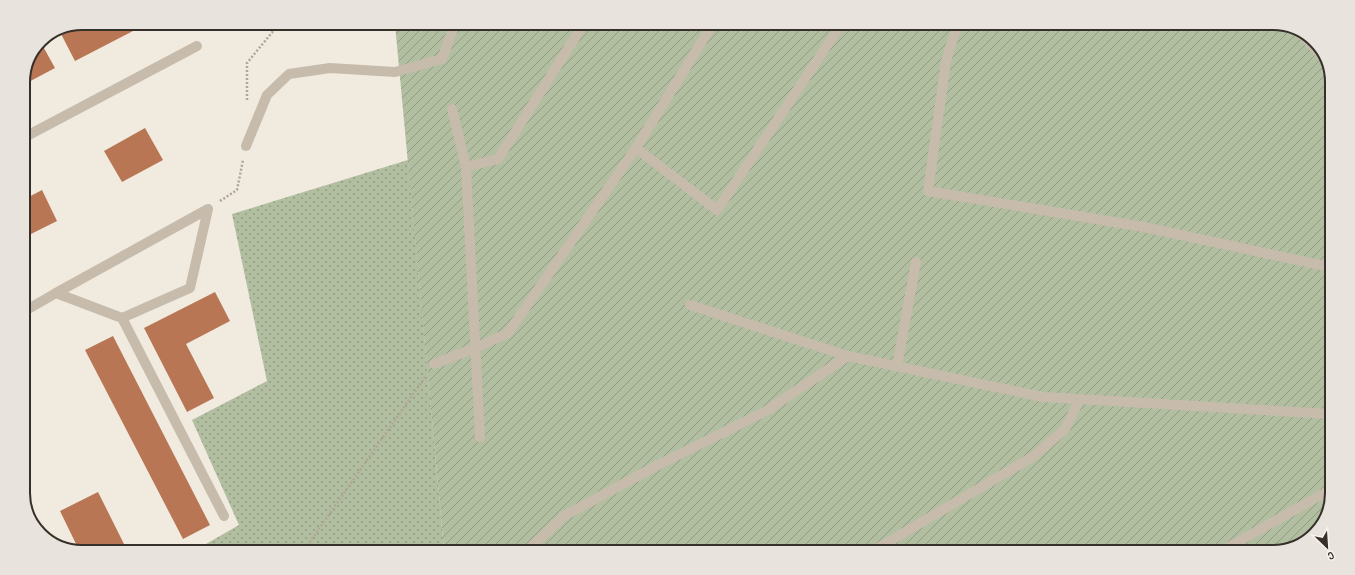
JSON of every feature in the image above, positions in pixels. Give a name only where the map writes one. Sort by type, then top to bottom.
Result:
[{"type":"street","points":[[246,146],[267,95],[289,74],[330,68],[395,72],[442,59],[453,30]]},
{"type":"street","points":[[466,167],[498,159],[580,30]]},
{"type":"street","points":[[434,364],[508,333],[636,148],[709,30]]},
{"type":"street","points":[[636,148],[717,210],[837,30]]},
{"type":"street","points":[[956,30],[946,61],[928,191],[1144,227],[1325,265]]},
{"type":"street","points":[[30,134],[197,46]]},
{"type":"street","points":[[452,109],[466,167],[480,437]]},
{"type":"street","points":[[30,308],[208,210],[190,288],[122,318]]},
{"type":"street","points":[[897,366],[916,262]]},
{"type":"street","points":[[56,293],[122,318],[224,516]]},
{"type":"street","points":[[690,305],[848,356],[1043,397],[1325,414]]},
{"type":"street","points":[[533,545],[564,516],[660,464],[766,410],[848,356]]},
{"type":"street","points":[[883,545],[1034,456],[1065,429],[1080,399]]},
{"type":"street","points":[[1232,545],[1325,493]]},
{"type":"path","points":[[307,545],[434,364]]},
{"type":"green space","points":[[396,30],[1274,30],[1284,31],[1302,39],[1312,48],[1320,59],[1325,78],[1325,494],[1321,513],[1312,527],[1307,527],[1307,532],[1293,541],[1280,545],[444,545]]},
{"type":"green space","points":[[408,160],[444,545],[204,545],[239,525],[192,420],[267,381],[232,214]]},
{"type":"building","points":[[82,30],[133,30],[133,31],[75,61],[62,34]]},
{"type":"building","points":[[43,47],[55,68],[30,81],[34,62]]},
{"type":"building","points":[[145,128],[163,160],[122,182],[104,151]]},
{"type":"building","points":[[42,190],[57,221],[30,234],[30,196]]},
{"type":"building","points":[[215,292],[230,321],[186,344],[214,398],[187,412],[144,328]]},
{"type":"building","points":[[113,336],[210,525],[183,539],[85,350]]},
{"type":"building","points":[[98,492],[124,545],[76,544],[60,511]]}]
